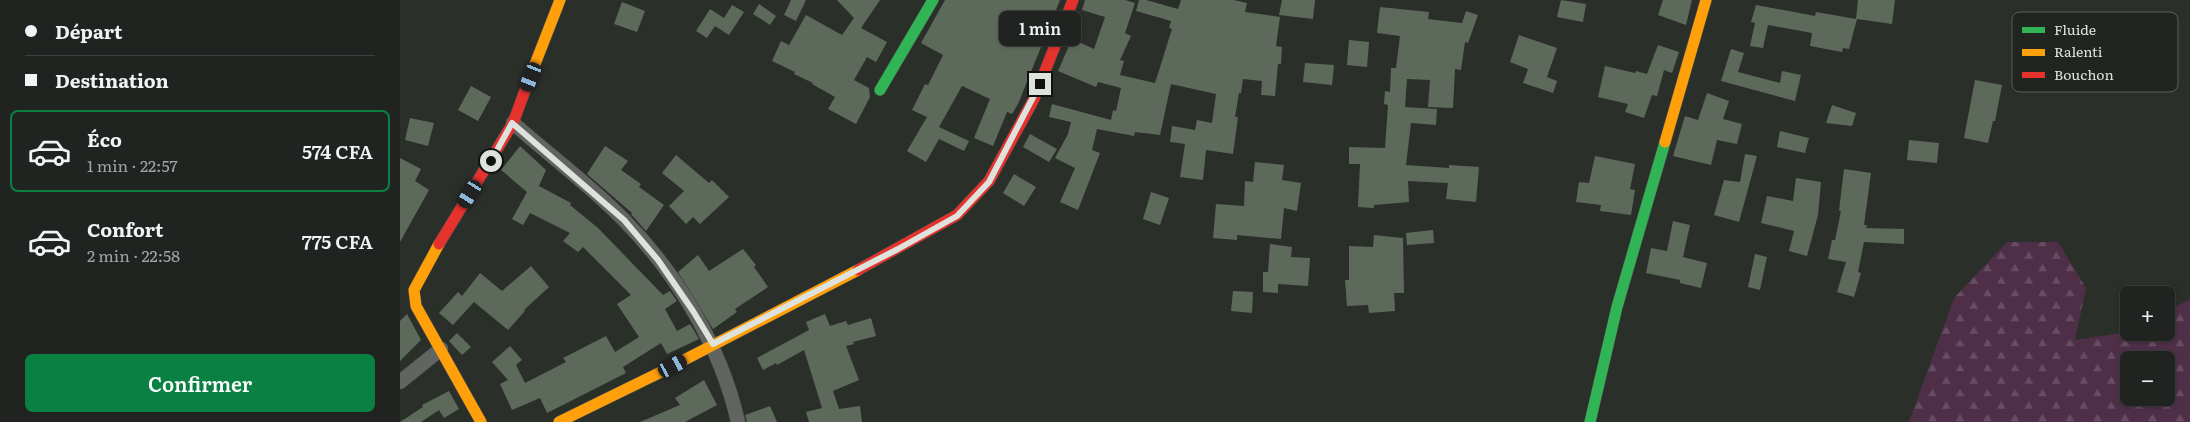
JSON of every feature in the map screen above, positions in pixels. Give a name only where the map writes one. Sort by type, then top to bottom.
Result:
[{"type":"street","points":[[481,422],[416,306],[414,290],[438,245],[512,123],[560,0]]},
{"type":"street","points":[[880,90],[933,0]]},
{"type":"street","points":[[559,422],[898,249],[957,216],[989,182],[1034,99],[1073,0]]},
{"type":"street","points":[[1590,422],[1617,307],[1706,0]]},
{"type":"street","points":[[512,123],[624,220],[658,260],[713,344],[734,403],[738,422]]},
{"type":"street","points":[[400,382],[440,349]]},
{"type":"green space","points":[[2007,242],[2058,242],[2086,288],[2075,340],[2120,333],[2120,341],[2175,341],[2175,307],[2190,299],[2190,422],[1909,422],[1954,298]]},
{"type":"building","points":[[791,0],[806,0],[796,21],[784,15]]},
{"type":"building","points":[[837,0],[880,0],[861,28],[887,42],[876,62],[867,57],[854,80],[869,88],[870,97],[856,124],[828,109],[835,97],[794,74],[795,72],[772,61],[781,41],[789,45],[806,15],[842,35],[854,18]]},
{"type":"building","points":[[945,0],[1060,0],[1018,104],[1012,114],[1007,112],[993,146],[974,138],[990,99],[962,86],[939,127],[969,141],[964,151],[939,139],[926,162],[907,151],[927,117],[912,110],[925,84],[928,85],[943,55],[921,43]]},
{"type":"building","points":[[1085,0],[1125,0],[1135,3],[1125,33],[1131,36],[1120,60],[1124,61],[1120,75],[1155,83],[1172,29],[1169,28],[1171,21],[1136,11],[1139,0],[1146,0],[1178,9],[1181,0],[1234,0],[1247,3],[1245,12],[1280,17],[1276,46],[1282,47],[1281,64],[1278,64],[1275,96],[1261,95],[1262,81],[1243,79],[1235,117],[1238,117],[1233,154],[1206,150],[1203,180],[1180,177],[1185,144],[1170,142],[1172,126],[1195,130],[1197,120],[1212,123],[1216,94],[1171,84],[1160,135],[1135,132],[1134,136],[1097,129],[1092,150],[1100,153],[1078,210],[1060,202],[1075,168],[1055,158],[1068,134],[1071,122],[1049,117],[1052,104],[1111,120],[1113,110],[1116,111],[1121,88],[1098,82],[1096,87],[1058,71],[1072,39],[1094,49],[1105,17],[1082,10]]},
{"type":"building","points":[[1282,0],[1315,0],[1313,19],[1279,15]]},
{"type":"building","points":[[1561,0],[1586,4],[1583,22],[1557,17]]},
{"type":"building","points":[[1663,0],[1692,0],[1686,25],[1658,15]]},
{"type":"building","points":[[1858,0],[1895,0],[1892,24],[1857,19],[1849,49],[1843,48],[1842,52],[1810,46],[1812,33],[1768,25],[1763,48],[1750,46],[1755,23],[1751,22],[1756,5],[1815,16],[1816,12],[1856,19]]},
{"type":"building","points":[[622,2],[645,11],[637,32],[614,24]]},
{"type":"building","points":[[759,4],[776,16],[770,25],[753,14]]},
{"type":"building","points":[[732,5],[744,12],[729,35],[715,26],[707,38],[696,31],[710,9],[724,18]]},
{"type":"building","points":[[1380,7],[1429,12],[1428,19],[1462,23],[1466,11],[1478,15],[1468,43],[1465,42],[1461,70],[1455,69],[1453,108],[1428,107],[1430,80],[1407,79],[1405,107],[1437,109],[1436,125],[1411,123],[1406,165],[1449,168],[1449,165],[1479,167],[1476,202],[1446,199],[1448,183],[1408,181],[1409,202],[1374,205],[1374,208],[1358,207],[1360,164],[1349,164],[1349,147],[1385,148],[1388,105],[1384,104],[1385,91],[1390,92],[1391,68],[1396,68],[1400,36],[1377,33]]},
{"type":"building","points":[[1519,35],[1557,48],[1547,77],[1557,81],[1553,93],[1523,83],[1528,69],[1510,62]]},
{"type":"building","points":[[1349,40],[1369,42],[1367,67],[1347,65]]},
{"type":"building","points":[[1658,45],[1679,52],[1672,73],[1664,70],[1657,96],[1652,95],[1644,118],[1625,112],[1628,104],[1598,97],[1605,66],[1647,74]]},
{"type":"building","points":[[1731,49],[1744,53],[1738,72],[1780,83],[1782,71],[1801,75],[1795,101],[1721,81]]},
{"type":"building","points":[[1305,63],[1334,65],[1332,85],[1303,82]]},
{"type":"building","points":[[1975,80],[2002,85],[1995,121],[1993,121],[1988,143],[1964,138]]},
{"type":"building","points":[[471,86],[491,97],[478,121],[458,110]]},
{"type":"building","points":[[1707,93],[1729,101],[1723,119],[1742,124],[1737,144],[1717,140],[1711,165],[1673,156],[1685,116],[1698,120]]},
{"type":"building","points":[[1832,105],[1856,113],[1852,126],[1826,123]]},
{"type":"building","points":[[410,118],[434,123],[428,146],[405,140]]},
{"type":"building","points":[[1780,131],[1809,138],[1805,153],[1777,147]]},
{"type":"building","points":[[1030,134],[1057,149],[1049,162],[1023,147]]},
{"type":"building","points":[[1909,140],[1939,143],[1937,163],[1907,160]]},
{"type":"building","points":[[520,146],[546,170],[539,186],[571,203],[570,205],[598,228],[663,295],[670,291],[677,301],[665,309],[677,331],[690,324],[699,339],[667,354],[661,343],[623,367],[626,373],[547,413],[540,398],[512,410],[500,384],[508,380],[492,362],[510,346],[522,360],[516,365],[525,383],[566,362],[563,358],[606,336],[615,352],[639,337],[617,304],[631,295],[583,247],[578,252],[563,241],[570,233],[530,213],[523,225],[512,219],[527,192],[501,170]]},
{"type":"building","points":[[605,146],[628,161],[621,170],[641,184],[639,187],[664,205],[646,231],[632,213],[587,174]]},
{"type":"building","points":[[1745,154],[1757,156],[1739,222],[1714,215],[1724,180],[1740,182]]},
{"type":"building","points":[[676,155],[709,183],[712,180],[729,197],[700,224],[693,217],[686,224],[669,206],[684,191],[662,173]]},
{"type":"building","points":[[1595,156],[1635,164],[1630,189],[1635,190],[1631,215],[1600,211],[1601,205],[1576,202],[1579,182],[1589,183]]},
{"type":"building","points":[[400,158],[421,169],[415,181],[429,190],[400,242]]},
{"type":"building","points":[[1255,162],[1284,165],[1282,180],[1301,183],[1297,211],[1284,208],[1281,239],[1237,235],[1237,240],[1213,238],[1216,204],[1244,206],[1245,181],[1253,182]]},
{"type":"building","points":[[1844,169],[1871,173],[1864,225],[1867,225],[1866,228],[1904,229],[1904,244],[1864,242],[1858,272],[1861,273],[1854,297],[1837,292],[1846,262],[1828,259],[1832,240],[1835,240],[1841,211],[1839,211]]},
{"type":"building","points":[[1014,174],[1036,187],[1024,206],[1003,193]]},
{"type":"building","points":[[1796,178],[1821,182],[1818,215],[1807,256],[1789,251],[1794,231],[1761,223],[1767,196],[1793,201]]},
{"type":"building","points":[[1151,192],[1169,198],[1160,225],[1143,219]]},
{"type":"building","points":[[1673,221],[1690,225],[1683,257],[1707,263],[1701,288],[1680,283],[1680,280],[1646,273],[1651,248],[1667,251]]},
{"type":"building","points":[[1433,230],[1434,243],[1407,245],[1406,233]]},
{"type":"building","points":[[1374,235],[1403,238],[1404,293],[1394,293],[1395,311],[1369,313],[1368,305],[1347,306],[1345,280],[1349,280],[1349,246],[1373,247]]},
{"type":"building","points":[[1270,244],[1292,247],[1291,257],[1310,258],[1308,286],[1278,284],[1278,293],[1263,292],[1263,272],[1268,272]]},
{"type":"building","points":[[743,249],[756,265],[754,267],[768,287],[735,309],[737,312],[713,329],[678,272],[698,255],[709,271]]},
{"type":"building","points":[[1755,254],[1767,257],[1760,290],[1748,287]]},
{"type":"building","points":[[531,266],[549,287],[524,310],[508,330],[474,302],[453,325],[439,313],[458,292],[462,296],[480,273],[502,291]]},
{"type":"building","points":[[1233,291],[1253,292],[1252,313],[1231,311]]},
{"type":"building","points":[[407,314],[421,340],[400,361],[400,321]]},
{"type":"building","points":[[825,314],[830,326],[846,321],[848,325],[871,318],[876,336],[853,342],[854,344],[846,346],[859,380],[833,391],[839,409],[860,406],[862,422],[809,422],[806,412],[822,408],[804,350],[777,365],[776,363],[763,370],[757,358],[809,330],[806,322]]},
{"type":"building","points":[[457,333],[471,347],[462,355],[449,341]]},
{"type":"building","points":[[704,380],[717,405],[685,422],[640,422],[680,405],[675,398]]},
{"type":"building","points":[[449,391],[459,409],[444,418],[439,410],[421,422],[400,422],[423,407],[422,405]]},
{"type":"building","points":[[770,406],[777,422],[747,422],[745,415]]},
{"type":"traffic: fast","points":[[880,90],[933,0]]},
{"type":"traffic: fast","points":[[1590,422],[1617,307],[1665,142]]},
{"type":"traffic: slow","points":[[530,77],[560,0]]},
{"type":"traffic: slow","points":[[1665,142],[1706,0]]},
{"type":"traffic: slow","points":[[439,244],[414,290],[416,306],[481,422]]},
{"type":"traffic: slow","points":[[559,422],[659,373],[858,270]]},
{"type":"traffic: jam","points":[[858,270],[957,215],[989,181],[1034,99],[1073,0]]},
{"type":"traffic: jam","points":[[439,244],[513,123],[530,77]]},
{"type":"route","points":[[491,161],[512,123],[624,220],[658,260],[713,344],[898,249],[957,216],[989,182],[1034,99],[1040,84]]}]
